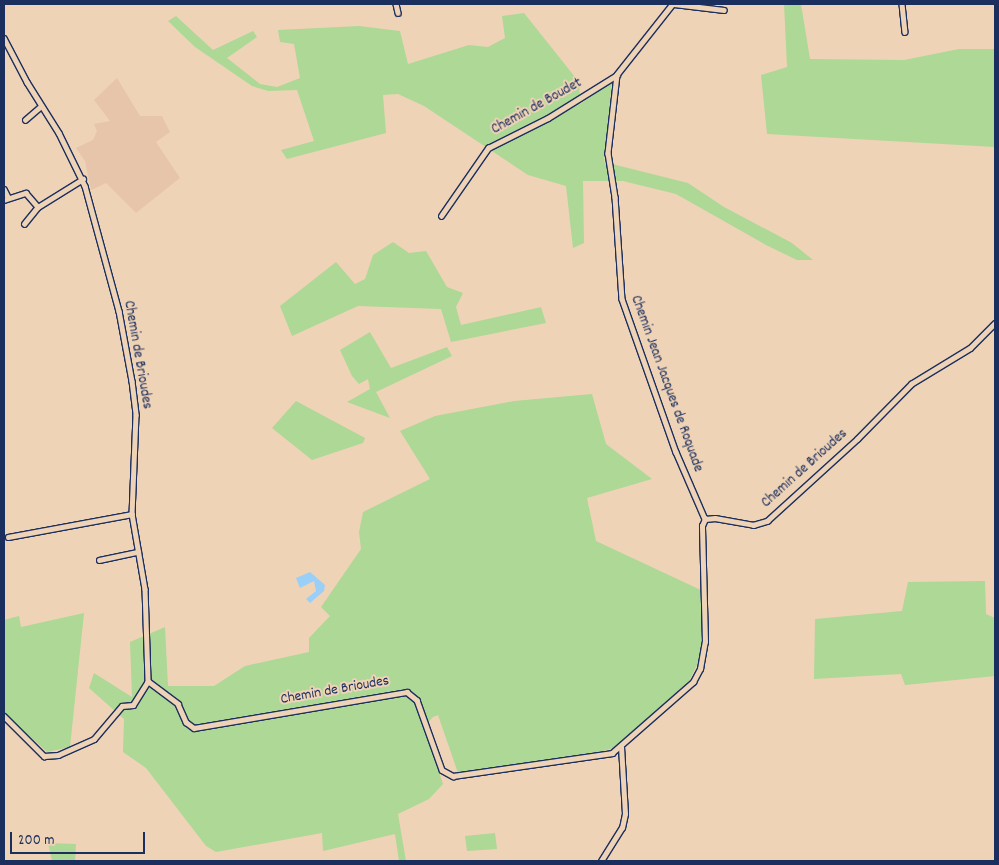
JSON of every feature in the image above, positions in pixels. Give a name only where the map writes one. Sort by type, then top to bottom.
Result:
[{"type":"street","points":[[396,4],[398,13]]},
{"type":"street","points":[[617,75],[673,4],[724,10]]},
{"type":"street","points":[[902,4],[905,32]]},
{"type":"street","name":"Chemin de Brioudes","points":[[4,38],[83,179],[119,311],[132,381],[136,415],[132,514],[148,620],[148,681],[178,704],[186,722],[194,728],[407,692],[417,700],[442,770],[453,776],[602,756],[622,747],[693,682],[700,669],[705,642],[702,526],[705,519],[715,518],[754,526],[767,521],[857,439],[911,384],[970,348],[995,323]]},
{"type":"street","name":"Chemin de Boudet","points":[[441,216],[488,148],[548,118],[617,75]]},
{"type":"street","name":"Chemin Jean Jacques de Roquade","points":[[617,75],[608,153],[615,197],[619,287],[670,436],[705,519]]},
{"type":"street","points":[[25,120],[41,106]]},
{"type":"street","points":[[24,224],[38,207],[83,179]]},
{"type":"street","points":[[4,189],[6,199],[26,193],[38,207]]},
{"type":"street","points":[[87,221],[93,218]]},
{"type":"street","points":[[8,537],[132,514]]},
{"type":"street","points":[[99,560],[138,552]]},
{"type":"street","points":[[4,716],[44,756],[58,755],[94,739],[122,706],[133,705],[148,681]]},
{"type":"street","points":[[601,861],[622,828],[625,814],[622,747]]},
{"type":"shaded area","points":[[117,78],[140,116],[162,116],[170,132],[156,142],[180,178],[136,213],[106,183],[91,190],[85,161],[76,148],[93,140],[97,131],[94,124],[110,121],[94,100]]},
{"type":"green space","points":[[784,4],[801,4],[810,59],[904,60],[959,49],[995,49],[995,147],[767,134],[761,75],[787,67]]},
{"type":"green space","points":[[524,13],[579,82],[580,104],[612,82],[604,162],[688,183],[724,207],[792,243],[813,260],[797,260],[766,245],[676,194],[623,181],[583,181],[584,243],[573,248],[566,186],[528,175],[424,106],[398,94],[383,95],[386,133],[287,159],[281,150],[314,141],[297,90],[268,91],[252,86],[195,47],[168,21],[176,16],[213,50],[253,31],[257,37],[227,58],[260,84],[277,87],[300,78],[294,44],[280,42],[278,30],[359,26],[400,31],[408,64],[469,45],[488,47],[505,38],[502,16]]},
{"type":"green space","points":[[393,242],[409,253],[426,251],[447,287],[463,293],[456,307],[461,325],[541,307],[546,323],[451,342],[441,309],[358,306],[292,336],[280,306],[336,262],[355,284],[365,279],[373,255]]},
{"type":"green space","points":[[370,332],[391,368],[447,347],[452,356],[376,392],[390,418],[347,402],[370,389],[368,379],[359,384],[352,376],[340,350]]},
{"type":"green space","points":[[592,394],[606,444],[652,479],[587,498],[596,541],[703,591],[701,657],[689,681],[616,747],[590,755],[458,773],[438,715],[433,717],[424,727],[443,784],[429,799],[398,814],[406,861],[399,861],[395,834],[323,851],[322,833],[216,852],[206,846],[146,768],[123,752],[124,719],[89,688],[94,673],[132,697],[130,642],[165,627],[168,686],[214,686],[245,666],[309,652],[309,638],[330,616],[321,607],[361,549],[359,532],[363,512],[430,479],[400,431],[435,416],[514,401]]},
{"type":"green space","points":[[296,401],[365,438],[363,443],[312,460],[272,428]]},
{"type":"green space","points":[[985,581],[986,614],[995,618],[995,676],[905,685],[901,674],[814,679],[815,619],[902,611],[908,582]]},
{"type":"green space","points":[[84,613],[70,747],[47,752],[4,713],[4,620],[19,616],[21,627]]},
{"type":"green space","points":[[495,833],[497,849],[467,851],[465,836]]},
{"type":"green space","points":[[48,843],[76,844],[75,861],[52,861]]},
{"type":"water","points":[[310,572],[325,585],[324,591],[310,603],[306,599],[316,591],[314,581],[300,588],[296,578]]}]
